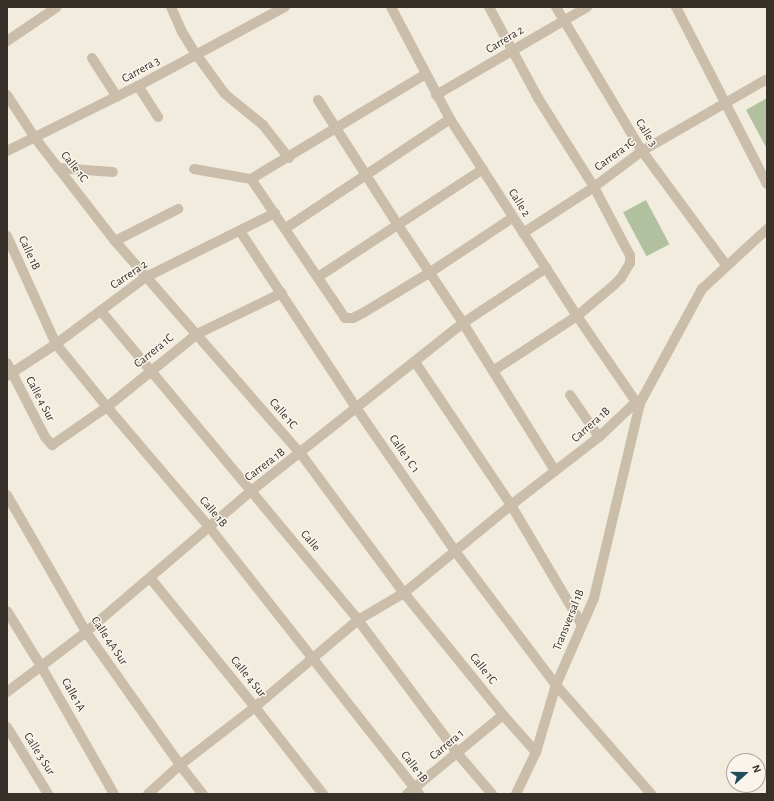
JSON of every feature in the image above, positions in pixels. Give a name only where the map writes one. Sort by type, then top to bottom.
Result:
[{"type":"street","points":[[7,41],[58,7]]},
{"type":"street","points":[[171,7],[182,32],[225,94],[263,125],[289,158]]},
{"type":"street","name":"Carrera 3","points":[[7,151],[117,97],[285,7]]},
{"type":"street","name":"Calle 2","points":[[391,7],[436,95],[450,119],[483,169],[512,218],[577,316],[638,402]]},
{"type":"street","points":[[489,7],[515,50],[538,98],[594,187],[630,255],[630,262],[621,278],[614,285],[577,316],[493,371]]},
{"type":"street","name":"Calle 3","points":[[556,7],[637,154],[726,265]]},
{"type":"street","name":"Carrera 2","points":[[436,95],[587,7]]},
{"type":"street","points":[[676,7],[725,105],[767,184]]},
{"type":"street","points":[[92,58],[117,97]]},
{"type":"street","points":[[194,169],[250,179],[289,158],[426,74]]},
{"type":"street","name":"Carrera 1C","points":[[522,233],[594,187],[637,154],[725,105],[767,79]]},
{"type":"street","points":[[138,86],[158,117]]},
{"type":"street","name":"Calle 1C","points":[[7,96],[35,138],[115,241],[300,454],[404,593],[503,715],[536,752]]},
{"type":"street","points":[[318,100],[337,128],[365,175],[463,323],[555,470]]},
{"type":"street","points":[[286,228],[450,119]]},
{"type":"street","points":[[58,168],[113,172]]},
{"type":"street","points":[[318,277],[483,169]]},
{"type":"street","points":[[250,179],[286,228],[342,316],[349,319],[358,316],[429,273],[512,218]]},
{"type":"street","points":[[115,241],[178,209]]},
{"type":"street","name":"Carrera 2","points":[[9,370],[56,344],[146,277],[275,213]]},
{"type":"street","name":"Carrera 1B","points":[[148,794],[180,765],[255,707],[358,620],[404,593],[555,470],[599,437],[638,402],[702,289],[715,275],[767,229]]},
{"type":"street","name":"Calle 1 C 1","points":[[240,231],[357,409],[455,551],[556,685],[651,794]]},
{"type":"street","name":"Calle 1B","points":[[7,236],[56,344],[107,407],[210,528],[312,658],[413,792]]},
{"type":"street","name":"Carrera 1B","points":[[7,692],[86,632],[251,492],[463,323],[546,268]]},
{"type":"street","name":"Carrera 1C","points":[[52,446],[107,407],[197,334],[282,293]]},
{"type":"street","name":"Calle","points":[[101,311],[358,620],[457,754],[492,794]]},
{"type":"street","points":[[415,362],[512,505],[582,625]]},
{"type":"street","name":"Calle 4 Sur","points":[[9,370],[52,446]]},
{"type":"street","points":[[570,395],[599,437]]},
{"type":"street","name":"Transversal 1B","points":[[516,794],[536,752],[556,685],[594,598],[638,402]]},
{"type":"street","name":"Calle 4A Sur","points":[[7,495],[11,510],[86,632],[180,765],[203,794]]},
{"type":"street","name":"Calle 4 Sur","points":[[150,579],[255,707],[323,794]]},
{"type":"street","name":"Calle 1A","points":[[7,611],[41,666],[114,794]]},
{"type":"street","name":"Carrera 1","points":[[413,792],[503,715]]},
{"type":"street","name":"Calle 3 Sur","points":[[7,727],[48,794]]},
{"type":"green space","points":[[767,98],[767,149],[746,110]]},
{"type":"green space","points":[[646,200],[669,244],[647,256],[623,212]]}]
